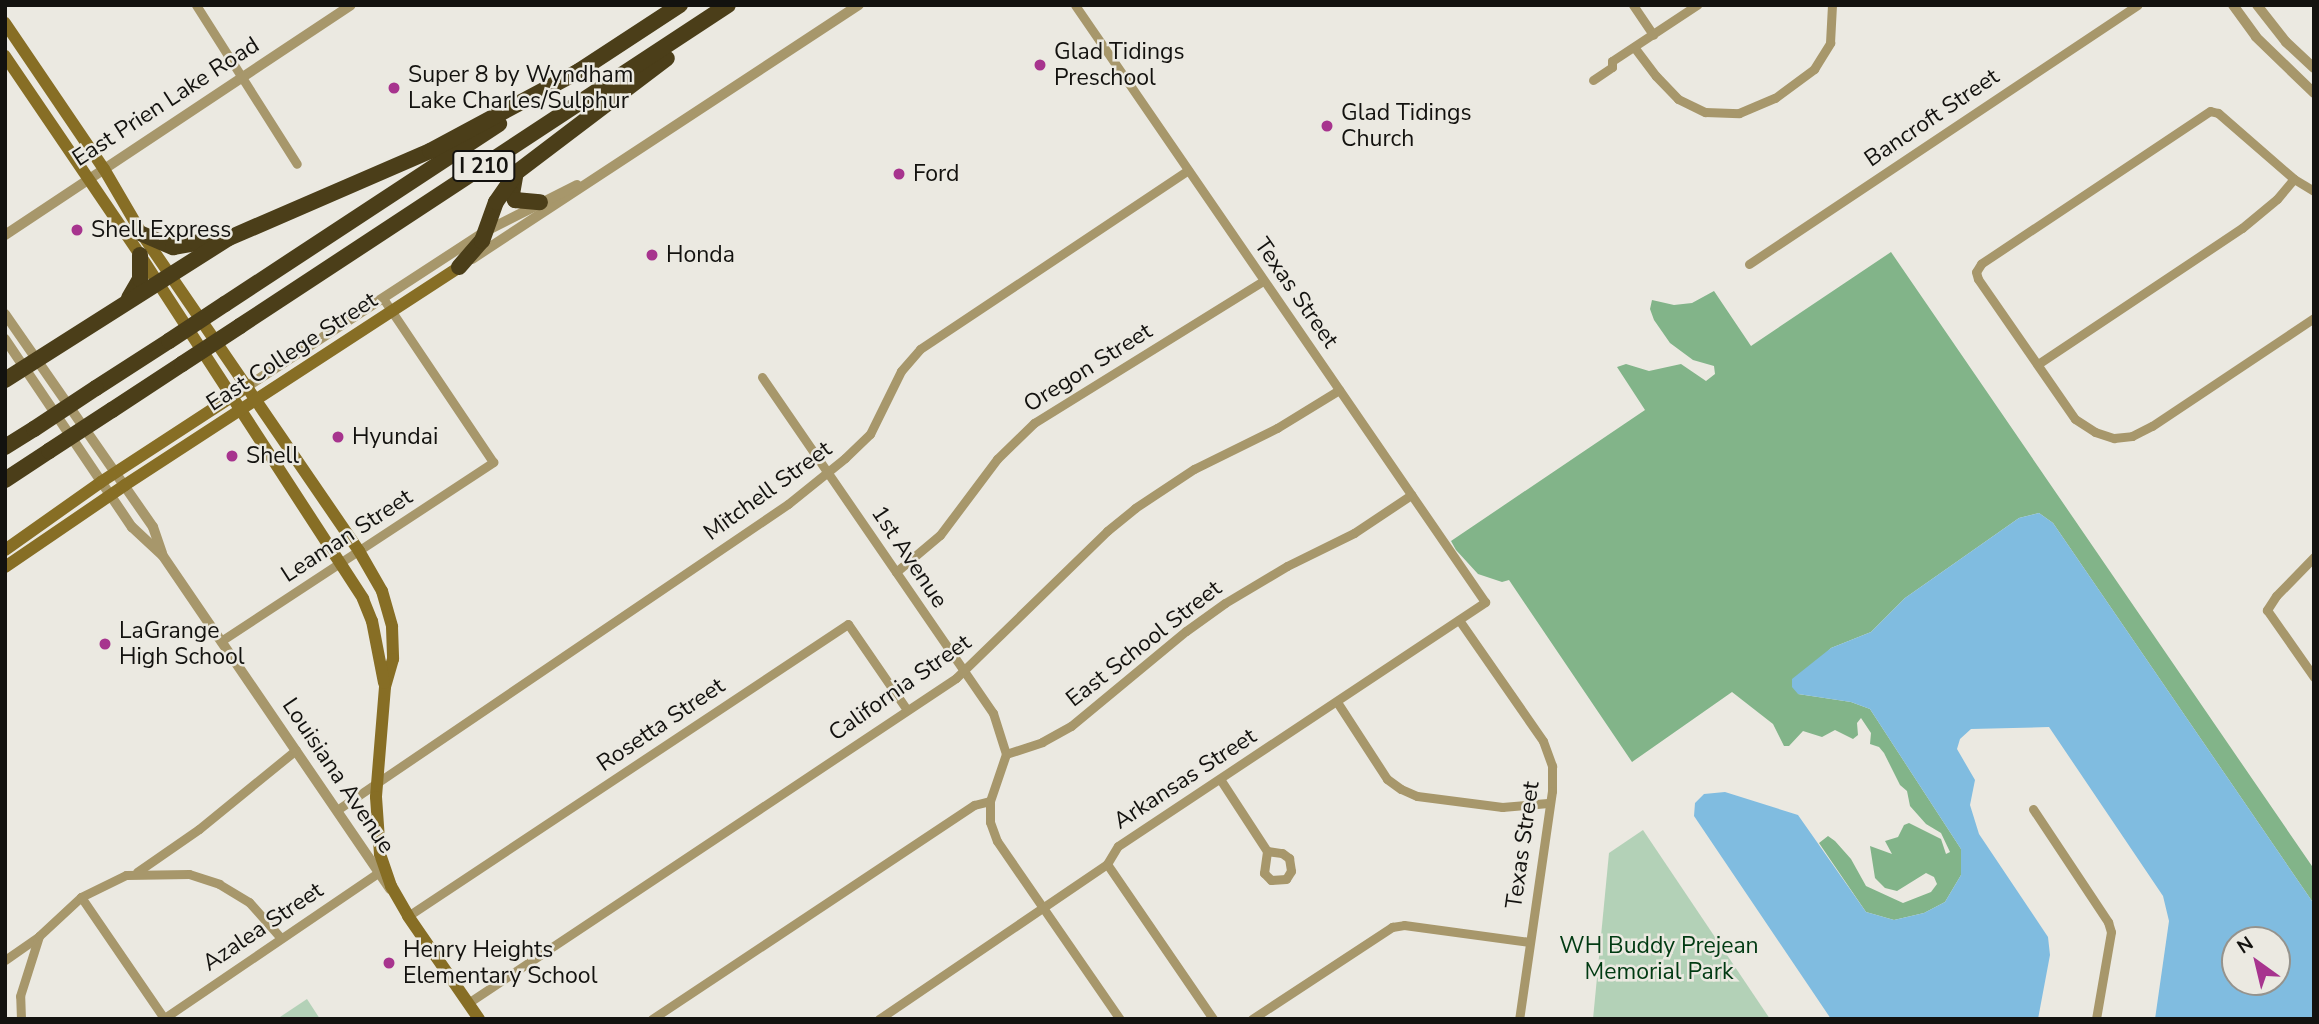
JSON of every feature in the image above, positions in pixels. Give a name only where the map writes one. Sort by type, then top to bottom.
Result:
[{"type":"highway","name":"I 210","points":[[5,447],[680,5]]},
{"type":"highway","name":"I 210","points":[[5,480],[728,5]]},
{"type":"highway","points":[[458,267],[482,241],[496,202],[517,172],[623,89],[741,5]]},
{"type":"highway","points":[[5,380],[229,238],[430,151],[581,69]]},
{"type":"highway","points":[[517,172],[512,185],[515,200],[540,202]]},
{"type":"highway","points":[[142,234],[164,245],[183,247],[283,213]]},
{"type":"highway","points":[[118,307],[138,285],[140,255]]},
{"type":"main road","points":[[5,23],[104,169],[142,234],[172,273],[359,551],[382,591],[392,627],[393,659],[385,687],[378,782],[376,826],[381,870],[408,916],[479,1019]]},
{"type":"main road","points":[[5,57],[140,255],[340,563],[372,621],[385,687]]},
{"type":"main road","points":[[46,115],[60,106]]},
{"type":"main road","name":"East College Street","points":[[5,567],[125,485],[458,267]]},
{"type":"main road","name":"East College Street","points":[[5,550],[101,482],[248,386]]},
{"type":"street","points":[[196,5],[244,76],[297,164]]},
{"type":"street","name":"East Prien Lake Road","points":[[5,235],[351,5]]},
{"type":"street","name":"East College Street","points":[[458,267],[580,190],[601,173],[859,5]]},
{"type":"street","name":"Texas Street","points":[[1075,5],[1485,602]]},
{"type":"street","points":[[1633,5],[1653,35]]},
{"type":"street","points":[[1593,80],[1612,67],[1612,61],[1697,5]]},
{"type":"street","points":[[1634,47],[1678,99],[1705,112],[1739,113],[1776,98],[1814,69],[1830,43],[1832,5]]},
{"type":"street","name":"Bancroft Street","points":[[1749,264],[2138,5]]},
{"type":"street","points":[[2233,5],[2256,37],[2314,93]]},
{"type":"street","points":[[2257,5],[2286,42],[2314,68]]},
{"type":"street","points":[[2314,191],[2294,179],[2218,113],[2210,111],[1981,264],[1976,272],[2081,424],[2104,436],[2123,438],[2152,426],[2314,318]]},
{"type":"street","name":"Mitchell Street","points":[[337,810],[772,516],[828,473],[870,434],[901,371],[920,349],[1188,170]]},
{"type":"street","name":"East College Street","points":[[248,386],[486,231],[601,173]]},
{"type":"street","points":[[2038,364],[2242,228],[2277,199],[2294,179]]},
{"type":"street","name":"Oregon Street","points":[[896,572],[940,536],[997,459],[1034,423],[1263,281]]},
{"type":"street","points":[[383,298],[393,312]]},
{"type":"street","name":"Leaman Street","points":[[221,641],[493,462],[393,312]]},
{"type":"street","name":"Louisiana Avenue","points":[[5,314],[30,363],[110,496],[132,527],[163,556],[381,870]]},
{"type":"street","name":"Louisiana Avenue","points":[[5,339],[30,363],[117,472],[153,527],[163,556]]},
{"type":"street","name":"1st Avenue","points":[[762,377],[995,717],[1006,754]]},
{"type":"street","name":"California Street","points":[[468,1003],[964,671],[1086,550],[1135,508],[1194,469],[1277,428],[1339,390]]},
{"type":"street","name":"East School Street","points":[[1006,754],[1042,742],[1071,726],[1186,631],[1225,603],[1287,566],[1354,533],[1411,495]]},
{"type":"street","points":[[2314,557],[2276,596],[2267,610],[2314,677]]},
{"type":"street","name":"Arkansas Street","points":[[879,1019],[1107,863],[1118,846],[1485,602]]},
{"type":"street","name":"Texas Street","points":[[1459,620],[1543,741],[1552,766],[1519,1019]]},
{"type":"street","name":"Rosetta Street","points":[[408,916],[848,624],[907,710]]},
{"type":"street","points":[[1337,702],[1387,779],[1401,789],[1417,796],[1502,807],[1548,803]]},
{"type":"street","points":[[5,960],[39,936],[81,897],[103,884],[136,873],[200,829],[296,750]]},
{"type":"street","points":[[1006,754],[990,801],[990,822],[997,841],[1121,1019]]},
{"type":"street","points":[[1220,779],[1266,851]]},
{"type":"street","points":[[652,1019],[974,805],[990,801]]},
{"type":"street","points":[[2033,809],[2108,922],[2111,932],[2096,1019]]},
{"type":"street","points":[[1107,863],[1213,1019]]},
{"type":"street","name":"Azalea Street","points":[[164,1018],[381,870]]},
{"type":"street","points":[[136,873],[189,874],[219,884],[254,906],[281,938]]},
{"type":"street","points":[[81,897],[164,1018]]},
{"type":"street","points":[[1252,1019],[1392,927],[1404,925],[1530,942]]},
{"type":"street","points":[[21,1019],[20,996],[39,936]]},
{"type":"green space","points":[[1891,252],[2314,869],[2314,904],[2053,523],[2039,513],[2019,518],[1905,598],[1871,632],[1831,648],[1818,661],[1798,694],[1851,702],[1870,709],[1961,849],[1961,875],[1945,902],[1924,913],[1894,920],[1866,912],[1819,843],[1828,836],[1835,841],[1851,859],[1866,886],[1903,903],[1931,892],[1937,884],[1934,877],[1926,873],[1897,891],[1885,888],[1875,878],[1870,846],[1892,854],[1885,841],[1898,837],[1904,825],[1909,823],[1941,839],[1946,854],[1950,852],[1941,833],[1926,824],[1910,806],[1907,791],[1900,785],[1884,753],[1879,747],[1870,744],[1871,733],[1861,718],[1857,723],[1858,735],[1853,739],[1835,730],[1822,737],[1803,731],[1789,746],[1784,746],[1773,724],[1732,692],[1632,762],[1509,580],[1502,582],[1478,574],[1456,550],[1451,541],[1645,410],[1617,367],[1626,364],[1649,371],[1681,364],[1706,381],[1715,374],[1714,366],[1693,360],[1670,343],[1654,320],[1650,309],[1652,300],[1674,305],[1692,303],[1714,291],[1751,346]]},
{"type":"green space","name":"WH Buddy Prejean Memorial Park","points":[[1643,830],[1770,1019],[1593,1019],[1609,853]]},
{"type":"green space","points":[[307,999],[320,1019],[277,1019]]},
{"type":"water","points":[[2039,513],[2053,523],[2314,904],[2314,1019],[2155,1019],[2169,921],[2163,896],[2049,727],[1971,729],[1960,739],[1957,749],[1975,780],[1970,805],[1979,834],[2048,937],[2050,955],[2038,1019],[1831,1019],[1694,816],[1695,803],[1704,794],[1725,792],[1798,815],[1866,912],[1894,920],[1924,913],[1945,902],[1961,875],[1961,849],[1870,709],[1851,702],[1798,694],[1792,687],[1792,679],[1831,648],[1871,632],[1905,598],[2019,518]]},
{"type":"place","name":"Glad Tidings Preschool","points":[[1040,65]]},
{"type":"place","name":"Super 8 by Wyndham Lake Charles/Sulphur","points":[[394,88]]},
{"type":"place","name":"Glad Tidings Church","points":[[1327,126]]},
{"type":"place","name":"Ford","points":[[899,174]]},
{"type":"place","name":"Shell Express","points":[[77,230]]},
{"type":"place","name":"Honda","points":[[652,255]]},
{"type":"place","name":"Hyundai","points":[[338,437]]},
{"type":"place","name":"Shell","points":[[232,456]]},
{"type":"place","name":"LaGrange High School","points":[[105,644]]},
{"type":"place","name":"Henry Heights Elementary School","points":[[389,963]]}]
